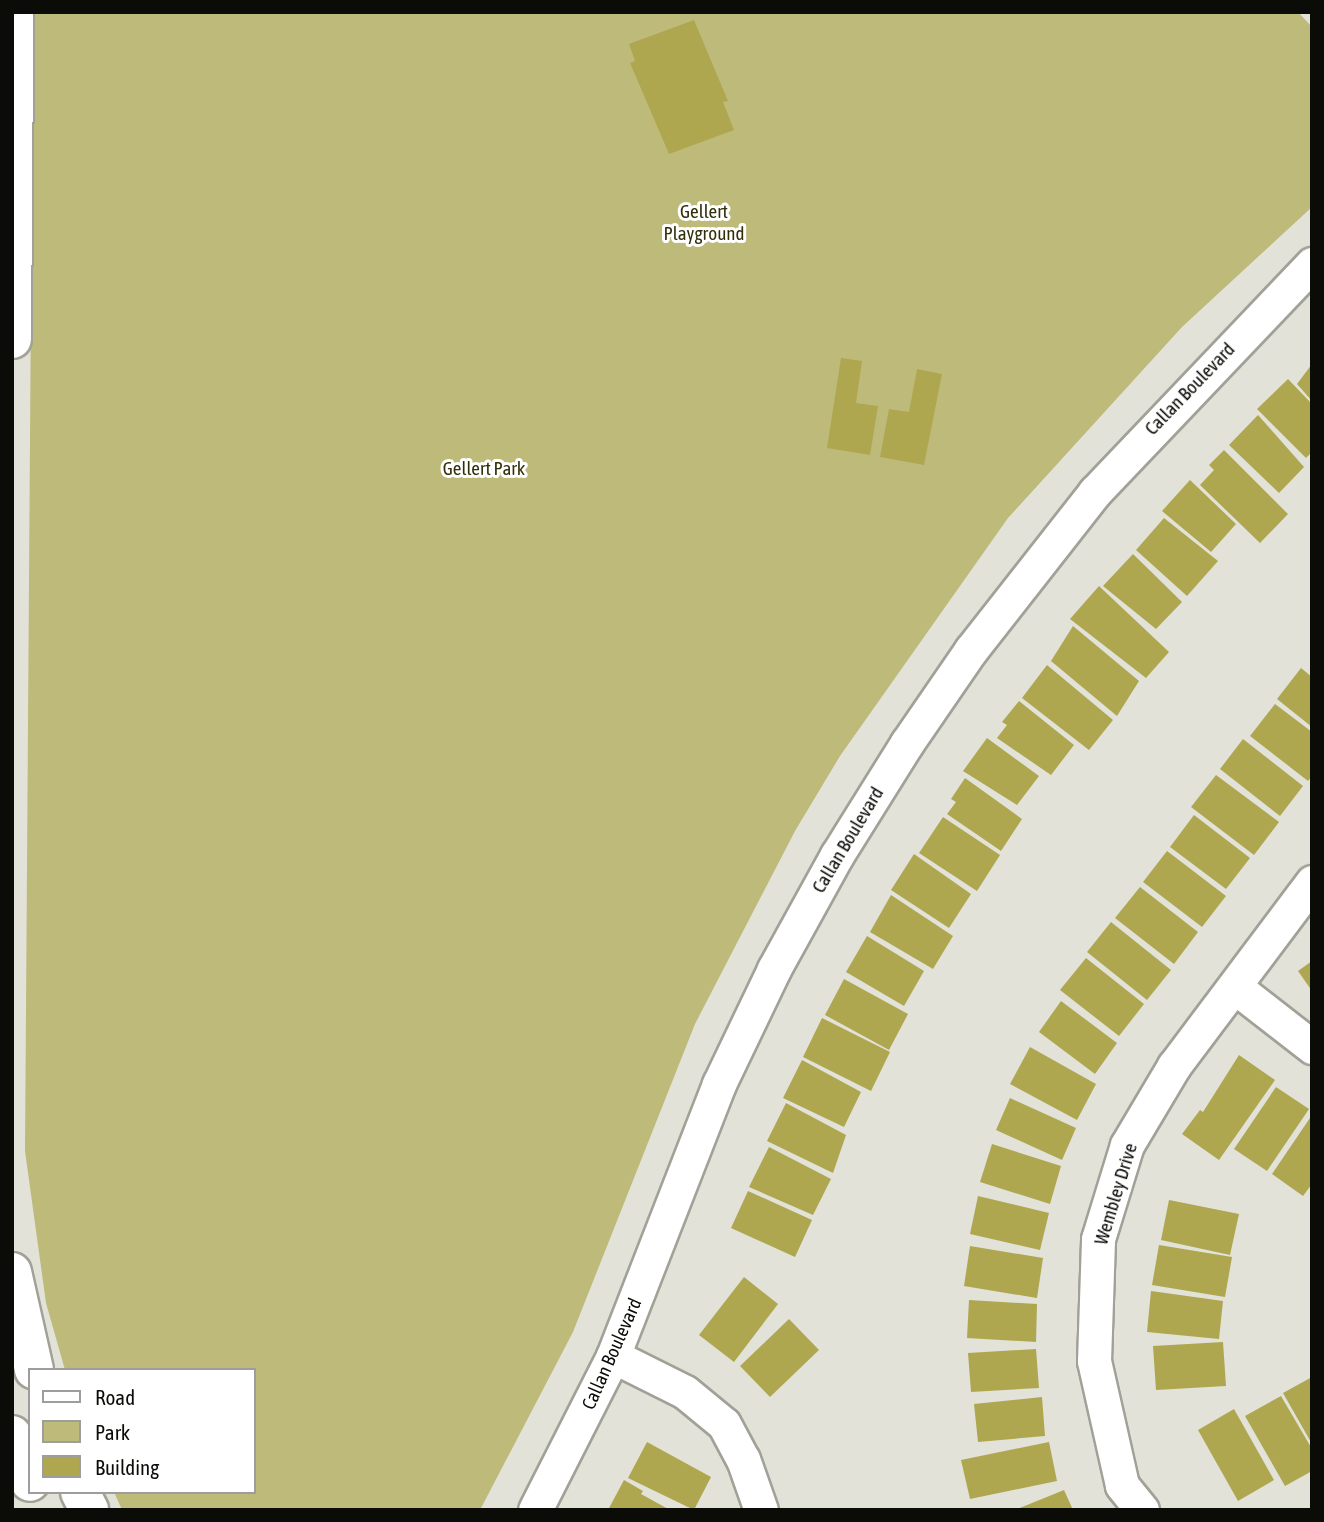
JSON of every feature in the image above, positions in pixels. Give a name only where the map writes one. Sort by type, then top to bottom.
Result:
[{"type":"main road","points":[[12,339],[14,12]]},
{"type":"main road","points":[[12,1272],[34,1368]]},
{"type":"main road","points":[[12,1436],[28,1477]]},
{"type":"main road","points":[[35,1494],[42,1510]]},
{"type":"main road","points":[[81,1494],[89,1510]]},
{"type":"street","name":"Callan Boulevard","points":[[535,1510],[613,1356],[719,1084],[830,867],[906,743],[971,650],[1095,492],[1312,264]]},
{"type":"street","name":"Wembley Drive","points":[[1142,1510],[1122,1485],[1094,1361],[1098,1239],[1127,1145],[1174,1066],[1312,882]]},
{"type":"street","points":[[1235,987],[1312,1047]]},
{"type":"street","points":[[613,1356],[685,1392],[724,1424],[743,1459],[761,1510]]},
{"type":"green space","name":"Gellert Park","points":[[33,12],[1298,12],[1312,27],[1312,207],[1182,327],[1008,518],[840,756],[795,831],[695,1024],[573,1332],[480,1510],[122,1510],[115,1494],[256,1494],[256,1368],[64,1368],[46,1303],[25,1151]]},
{"type":"building","points":[[694,20],[728,101],[723,102],[734,130],[669,154],[630,63],[635,61],[629,44]]},
{"type":"building","points":[[841,358],[862,361],[856,403],[878,406],[870,455],[827,448]]},
{"type":"building","points":[[1312,364],[1312,401],[1297,384]]},
{"type":"building","points":[[917,369],[942,374],[924,465],[880,457],[889,409],[909,412]]},
{"type":"building","points":[[1288,379],[1312,404],[1312,452],[1306,458],[1257,409]]},
{"type":"building","points":[[1258,415],[1304,467],[1279,493],[1229,445]]},
{"type":"building","points":[[1224,450],[1288,514],[1260,543],[1200,485],[1214,470],[1209,465]]},
{"type":"building","points":[[1190,480],[1236,524],[1211,552],[1162,511]]},
{"type":"building","points":[[1164,518],[1218,561],[1187,596],[1136,550]]},
{"type":"building","points":[[1133,554],[1182,602],[1156,629],[1103,586]]},
{"type":"building","points":[[1099,586],[1169,652],[1146,678],[1070,619]]},
{"type":"building","points":[[1073,626],[1139,681],[1117,716],[1051,661]]},
{"type":"building","points":[[1047,665],[1113,720],[1089,750],[1022,698]]},
{"type":"building","points":[[1301,668],[1312,677],[1312,727],[1277,699]]},
{"type":"building","points":[[1019,701],[1074,745],[1051,775],[997,738],[1007,725],[1002,722]]},
{"type":"building","points":[[1275,704],[1312,732],[1312,776],[1308,781],[1250,736]]},
{"type":"building","points":[[987,738],[1039,776],[1017,805],[963,771]]},
{"type":"building","points":[[1243,739],[1303,786],[1280,816],[1220,769]]},
{"type":"building","points":[[1216,775],[1279,822],[1254,855],[1191,807]]},
{"type":"building","points":[[965,778],[1022,819],[1001,851],[947,814],[956,802],[951,799]]},
{"type":"building","points":[[1194,815],[1250,858],[1226,889],[1170,847]]},
{"type":"building","points":[[943,817],[1000,855],[977,891],[919,853]]},
{"type":"building","points":[[1167,851],[1226,896],[1202,927],[1143,882]]},
{"type":"building","points":[[914,854],[971,894],[949,928],[891,890]]},
{"type":"building","points":[[1140,887],[1198,932],[1174,964],[1115,918]]},
{"type":"building","points":[[891,895],[953,936],[933,969],[870,932]]},
{"type":"building","points":[[1111,922],[1171,970],[1147,1000],[1087,952]]},
{"type":"building","points":[[867,936],[924,971],[904,1006],[846,972]]},
{"type":"building","points":[[1086,958],[1144,1004],[1119,1036],[1060,990]]},
{"type":"building","points":[[1312,961],[1312,991],[1298,971]]},
{"type":"building","points":[[844,979],[908,1014],[889,1050],[825,1015]]},
{"type":"building","points":[[1061,1001],[1117,1043],[1095,1074],[1039,1032]]},
{"type":"building","points":[[822,1018],[890,1052],[871,1091],[803,1057]]},
{"type":"building","points":[[1030,1047],[1096,1084],[1077,1120],[1010,1084]]},
{"type":"building","points":[[1239,1055],[1275,1080],[1219,1160],[1182,1134],[1200,1110],[1203,1112]]},
{"type":"building","points":[[802,1060],[861,1092],[844,1127],[783,1098]]},
{"type":"building","points":[[1276,1087],[1309,1109],[1267,1171],[1234,1149]]},
{"type":"building","points":[[1010,1098],[1076,1128],[1062,1160],[996,1130]]},
{"type":"building","points":[[786,1103],[846,1135],[833,1173],[767,1141]]},
{"type":"building","points":[[1312,1115],[1312,1184],[1303,1196],[1272,1174]]},
{"type":"building","points":[[992,1144],[1061,1166],[1050,1204],[980,1182]]},
{"type":"building","points":[[769,1147],[831,1179],[813,1215],[749,1187]]},
{"type":"building","points":[[748,1191],[812,1220],[795,1257],[731,1228]]},
{"type":"building","points":[[978,1196],[1049,1213],[1040,1250],[970,1234]]},
{"type":"building","points":[[1169,1200],[1239,1214],[1230,1255],[1161,1240]]},
{"type":"building","points":[[1159,1245],[1232,1257],[1225,1297],[1152,1285]]},
{"type":"building","points":[[970,1246],[1043,1258],[1037,1298],[964,1286]]},
{"type":"building","points":[[744,1277],[778,1304],[734,1362],[699,1335]]},
{"type":"building","points":[[1151,1291],[1223,1301],[1219,1339],[1147,1332]]},
{"type":"building","points":[[969,1300],[1037,1304],[1036,1342],[967,1338]]},
{"type":"building","points":[[789,1319],[819,1350],[770,1397],[740,1366]]},
{"type":"building","points":[[1223,1342],[1226,1386],[1156,1390],[1153,1346]]},
{"type":"building","points":[[1036,1349],[1039,1388],[971,1392],[968,1353]]},
{"type":"building","points":[[1312,1377],[1312,1444],[1283,1393]]},
{"type":"building","points":[[1281,1396],[1312,1449],[1312,1471],[1285,1486],[1245,1416]]},
{"type":"building","points":[[1042,1397],[1045,1436],[978,1442],[974,1404]]},
{"type":"building","points":[[1234,1409],[1274,1480],[1238,1501],[1198,1430]]},
{"type":"building","points":[[647,1442],[711,1477],[694,1510],[628,1478]]},
{"type":"building","points":[[1049,1442],[1057,1481],[970,1499],[961,1460]]},
{"type":"building","points":[[624,1480],[643,1491],[641,1494],[670,1510],[608,1510]]},
{"type":"building","points":[[1064,1490],[1073,1510],[1015,1510]]},
{"type":"park label","name":"Gellert Playground","points":[[704,223]]}]
